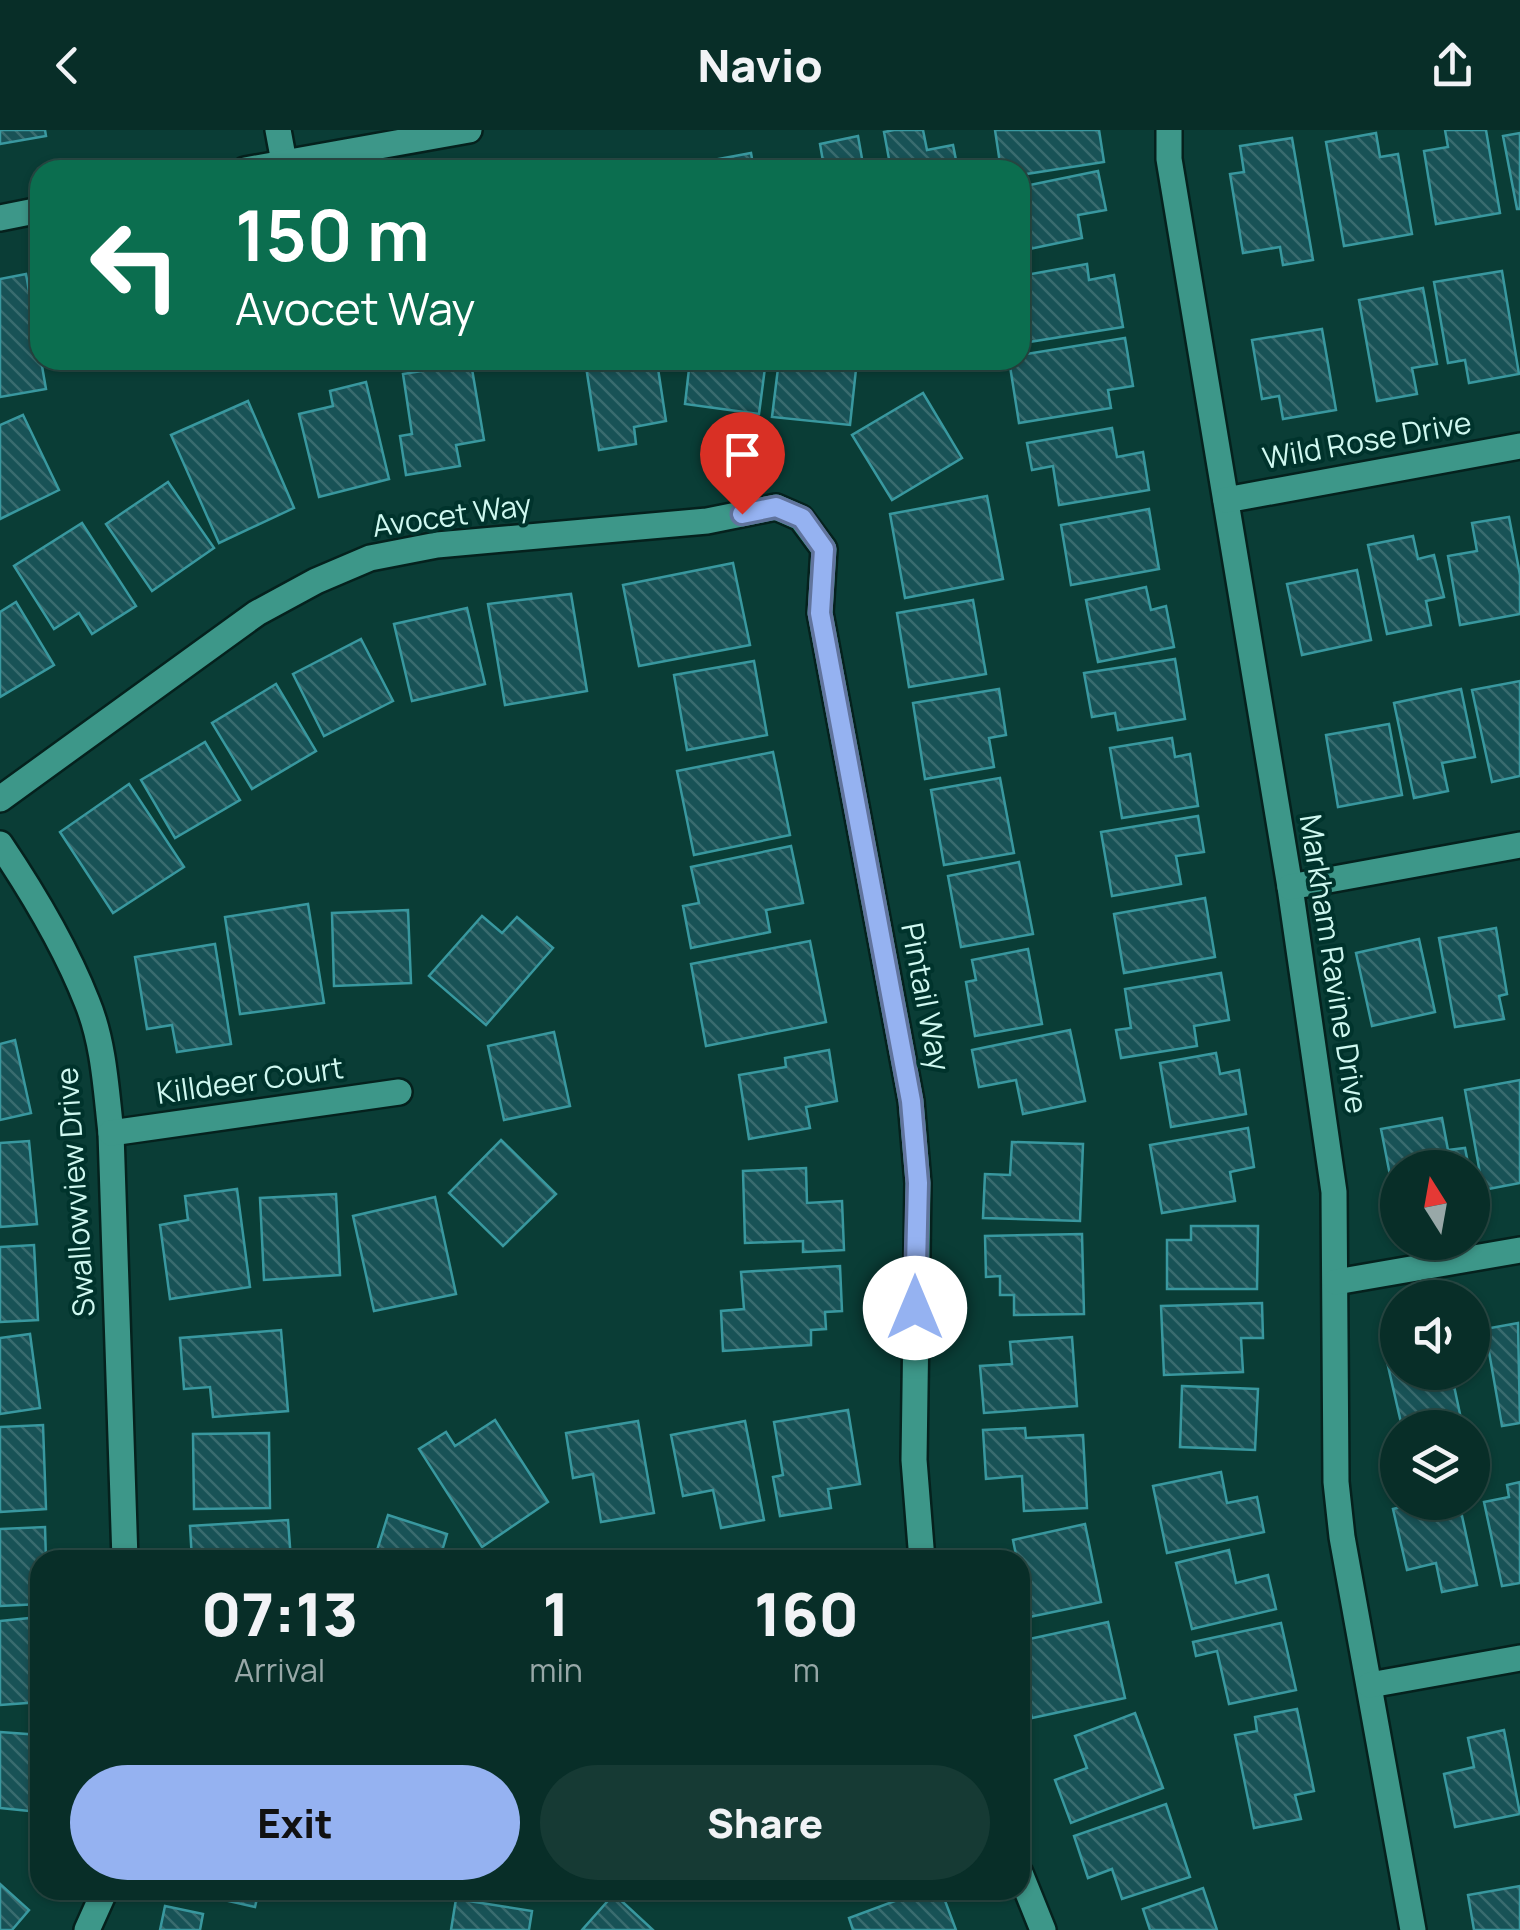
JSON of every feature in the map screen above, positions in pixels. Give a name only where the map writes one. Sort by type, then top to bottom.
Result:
[{"type":"street","points":[[278,130],[284,160]]},
{"type":"street","points":[[296,160],[469,130]]},
{"type":"street","name":"Markham Ravine Drive","points":[[1169,130],[1170,159],[1290,887],[1334,1192],[1336,1482],[1342,1537],[1413,1930]]},
{"type":"street","points":[[0,218],[30,212]]},
{"type":"street","name":"Wild Rose Drive","points":[[1226,500],[1520,446]]},
{"type":"street","name":"Avocet Way","points":[[0,799],[257,613],[370,558],[437,546],[707,520],[776,507],[802,518]]},
{"type":"street","name":"Pintail Way","points":[[802,518],[824,549],[820,613],[911,1101],[918,1183],[914,1460],[921,1550]]},
{"type":"street","name":"Swallowview Drive","points":[[0,844],[30,889],[88,1004],[104,1070],[111,1133],[124,1550]]},
{"type":"street","points":[[1290,887],[1520,845]]},
{"type":"street","name":"Killdeer Court","points":[[111,1133],[399,1092]]},
{"type":"street","points":[[1336,1282],[1520,1250]]},
{"type":"street","points":[[1370,1685],[1520,1658]]},
{"type":"street","points":[[1030,1898],[1043,1930]]},
{"type":"street","points":[[87,1930],[100,1900]]},
{"type":"building","points":[[0,130],[45,130],[46,136],[0,144]]},
{"type":"building","points":[[923,130],[927,150],[953,145],[956,160],[889,160],[884,132]]},
{"type":"building","points":[[995,130],[1099,130],[1104,162],[1030,173],[1030,160],[1000,160]]},
{"type":"building","points":[[1445,130],[1486,130],[1500,213],[1436,224],[1424,151],[1448,147]]},
{"type":"building","points":[[1376,133],[1380,157],[1398,154],[1412,234],[1344,246],[1326,142]]},
{"type":"building","points":[[1520,133],[1520,209],[1517,209],[1503,136]]},
{"type":"building","points":[[858,136],[862,160],[823,160],[820,144]]},
{"type":"building","points":[[1292,138],[1313,260],[1283,265],[1280,247],[1243,253],[1230,174],[1244,172],[1240,146]]},
{"type":"building","points":[[751,153],[752,160],[713,160]]},
{"type":"building","points":[[1098,171],[1106,210],[1078,215],[1082,238],[1030,249],[1030,185]]},
{"type":"building","points":[[1087,264],[1089,280],[1114,275],[1123,327],[1030,342],[1030,274]]},
{"type":"building","points":[[1502,271],[1519,374],[1469,383],[1465,360],[1448,363],[1434,282]]},
{"type":"building","points":[[26,274],[30,297],[30,370],[43,370],[46,389],[0,397],[0,279]]},
{"type":"building","points":[[1423,288],[1437,364],[1412,368],[1417,394],[1377,401],[1359,300]]},
{"type":"building","points":[[1322,329],[1336,410],[1283,419],[1279,396],[1262,399],[1252,340]]},
{"type":"building","points":[[1125,338],[1133,386],[1108,390],[1111,408],[1019,423],[1011,370],[1030,370],[1030,353]]},
{"type":"building","points":[[472,370],[484,440],[456,445],[460,466],[406,475],[400,436],[412,434],[403,374]]},
{"type":"building","points":[[587,370],[658,370],[666,421],[634,427],[636,444],[599,450]]},
{"type":"building","points":[[689,370],[765,370],[759,414],[685,404]]},
{"type":"building","points":[[778,370],[856,370],[850,425],[772,417]]},
{"type":"building","points":[[366,382],[389,479],[319,497],[299,414],[333,406],[330,391]]},
{"type":"building","points":[[923,393],[962,458],[892,500],[852,435]]},
{"type":"building","points":[[248,401],[294,508],[219,543],[171,435]]},
{"type":"building","points":[[23,415],[59,490],[0,519],[0,425]]},
{"type":"building","points":[[1112,428],[1117,457],[1143,452],[1149,490],[1059,505],[1053,466],[1032,470],[1027,443]]},
{"type":"building","points":[[168,482],[214,548],[152,591],[106,524]]},
{"type":"building","points":[[987,496],[1003,579],[905,598],[890,514]]},
{"type":"building","points":[[1149,509],[1159,569],[1071,585],[1061,525]]},
{"type":"building","points":[[1509,517],[1520,575],[1520,614],[1460,625],[1448,556],[1477,551],[1472,523]]},
{"type":"building","points":[[82,523],[136,606],[92,634],[79,613],[54,629],[14,566]]},
{"type":"building","points":[[1413,536],[1418,559],[1434,555],[1444,597],[1426,601],[1431,625],[1387,634],[1368,545]]},
{"type":"building","points":[[733,563],[750,645],[639,666],[623,585]]},
{"type":"building","points":[[1357,570],[1371,640],[1302,655],[1287,584]]},
{"type":"building","points":[[1146,587],[1151,610],[1166,606],[1174,647],[1098,662],[1086,600]]},
{"type":"building","points":[[571,594],[587,691],[505,705],[488,604]]},
{"type":"building","points":[[973,600],[986,674],[909,687],[897,613]]},
{"type":"building","points":[[16,602],[54,665],[0,697],[0,612]]},
{"type":"building","points":[[467,608],[485,684],[412,701],[394,624]]},
{"type":"building","points":[[361,639],[393,701],[324,736],[293,674]]},
{"type":"building","points":[[1175,659],[1185,719],[1118,730],[1115,713],[1092,717],[1084,673]]},
{"type":"building","points":[[754,661],[767,735],[687,750],[674,675]]},
{"type":"building","points":[[1520,681],[1520,776],[1492,782],[1472,690]]},
{"type":"building","points":[[276,684],[316,751],[252,789],[212,723]]},
{"type":"building","points":[[999,689],[1006,735],[989,738],[994,767],[925,779],[913,703]]},
{"type":"building","points":[[1461,689],[1475,757],[1442,763],[1448,791],[1414,798],[1394,703]]},
{"type":"building","points":[[1389,724],[1402,795],[1338,807],[1326,735]]},
{"type":"building","points":[[1172,738],[1175,757],[1190,754],[1198,806],[1122,818],[1110,748]]},
{"type":"building","points":[[205,742],[240,800],[175,838],[141,780]]},
{"type":"building","points":[[773,752],[790,835],[694,855],[677,771]]},
{"type":"building","points":[[1000,778],[1014,853],[944,865],[931,790]]},
{"type":"building","points":[[129,784],[184,867],[113,913],[60,832]]},
{"type":"building","points":[[1198,816],[1204,852],[1176,856],[1181,884],[1112,896],[1101,832]]},
{"type":"building","points":[[791,846],[803,903],[766,910],[770,932],[691,948],[683,906],[699,903],[691,867]]},
{"type":"building","points":[[1019,862],[1033,934],[961,947],[948,876]]},
{"type":"building","points":[[1205,898],[1215,957],[1124,973],[1114,914]]},
{"type":"building","points":[[308,904],[324,1003],[240,1014],[225,917]]},
{"type":"building","points":[[408,910],[411,983],[334,986],[332,913]]},
{"type":"building","points":[[482,916],[502,933],[517,917],[553,948],[486,1025],[429,976]]},
{"type":"building","points":[[1496,928],[1507,994],[1499,996],[1504,1019],[1455,1027],[1439,938]]},
{"type":"building","points":[[1419,939],[1435,1012],[1372,1026],[1356,953]]},
{"type":"building","points":[[810,941],[826,1022],[706,1046],[691,964]]},
{"type":"building","points":[[215,944],[231,1044],[177,1052],[172,1025],[147,1029],[135,957]]},
{"type":"building","points":[[1028,949],[1042,1024],[975,1036],[966,982],[976,980],[972,960]]},
{"type":"building","points":[[1221,973],[1229,1020],[1194,1026],[1197,1046],[1121,1058],[1116,1030],[1131,1028],[1125,989]]},
{"type":"building","points":[[1070,1030],[1085,1101],[1023,1114],[1016,1080],[979,1087],[972,1050]]},
{"type":"building","points":[[554,1032],[570,1106],[504,1120],[488,1046]]},
{"type":"building","points":[[15,1040],[31,1113],[0,1120],[0,1044]]},
{"type":"building","points":[[829,1050],[837,1101],[806,1107],[810,1128],[749,1139],[739,1075],[786,1067],[785,1058]]},
{"type":"building","points":[[1216,1053],[1220,1074],[1239,1070],[1246,1114],[1171,1127],[1160,1063]]},
{"type":"building","points":[[1520,1080],[1520,1183],[1490,1189],[1490,1150],[1476,1150],[1465,1090]]},
{"type":"building","points":[[1442,1118],[1448,1150],[1385,1150],[1381,1129]]},
{"type":"building","points":[[1248,1128],[1254,1167],[1230,1172],[1235,1201],[1162,1213],[1150,1145]]},
{"type":"building","points":[[501,1140],[556,1194],[503,1246],[449,1193]]},
{"type":"building","points":[[29,1141],[37,1224],[0,1227],[0,1143]]},
{"type":"building","points":[[1012,1142],[1083,1144],[1080,1221],[983,1218],[985,1174],[1010,1175]]},
{"type":"building","points":[[806,1168],[807,1203],[842,1201],[844,1250],[803,1252],[803,1241],[745,1243],[743,1171]]},
{"type":"building","points":[[237,1189],[250,1287],[170,1299],[160,1225],[188,1220],[185,1196]]},
{"type":"building","points":[[336,1194],[340,1275],[264,1280],[260,1198]]},
{"type":"building","points":[[435,1197],[456,1294],[374,1311],[353,1216]]},
{"type":"building","points":[[1191,1226],[1258,1226],[1257,1289],[1167,1289],[1167,1240],[1191,1240]]},
{"type":"building","points":[[1082,1234],[1084,1314],[1014,1315],[1014,1295],[1000,1295],[1000,1276],[986,1277],[985,1236]]},
{"type":"building","points":[[34,1245],[38,1320],[0,1322],[0,1247]]},
{"type":"building","points":[[840,1266],[842,1311],[825,1312],[826,1329],[811,1330],[811,1345],[723,1351],[721,1311],[744,1309],[741,1272]]},
{"type":"building","points":[[1262,1303],[1263,1338],[1241,1338],[1243,1372],[1164,1375],[1161,1306]]},
{"type":"building","points":[[1518,1323],[1520,1423],[1502,1426],[1490,1358],[1490,1328]]},
{"type":"building","points":[[281,1330],[288,1411],[213,1417],[210,1387],[184,1389],[180,1338]]},
{"type":"building","points":[[30,1334],[40,1408],[0,1414],[0,1338]]},
{"type":"building","points":[[1072,1337],[1077,1406],[984,1413],[980,1366],[1012,1364],[1010,1342]]},
{"type":"building","points":[[1182,1386],[1258,1389],[1255,1450],[1180,1447]]},
{"type":"building","points":[[1394,1390],[1455,1390],[1459,1410],[1398,1410]]},
{"type":"building","points":[[848,1410],[860,1484],[828,1489],[831,1508],[780,1516],[773,1477],[783,1475],[774,1422]]},
{"type":"building","points":[[495,1420],[548,1502],[482,1547],[419,1449],[446,1432],[455,1446]]},
{"type":"building","points":[[638,1421],[654,1513],[601,1522],[593,1474],[573,1478],[566,1433]]},
{"type":"building","points":[[745,1421],[764,1520],[721,1528],[713,1490],[683,1496],[671,1435]]},
{"type":"building","points":[[43,1425],[46,1509],[0,1512],[0,1427]]},
{"type":"building","points":[[1025,1428],[1026,1438],[1083,1435],[1087,1508],[1024,1511],[1022,1476],[986,1479],[983,1430]]},
{"type":"building","points":[[269,1433],[270,1508],[194,1509],[193,1434]]},
{"type":"building","points":[[1221,1472],[1227,1503],[1257,1497],[1264,1532],[1167,1553],[1153,1486]]},
{"type":"building","points":[[1520,1482],[1520,1583],[1502,1586],[1488,1520],[1490,1501],[1509,1497],[1507,1485]]},
{"type":"building","points":[[388,1515],[447,1534],[442,1550],[377,1550]]},
{"type":"building","points":[[288,1520],[290,1550],[191,1550],[190,1526]]},
{"type":"building","points":[[1396,1520],[1463,1520],[1477,1585],[1442,1592],[1436,1563],[1407,1570]]},
{"type":"building","points":[[1085,1524],[1101,1602],[1030,1617],[1030,1550],[1015,1550],[1013,1540]]},
{"type":"building","points":[[45,1527],[46,1550],[30,1550],[30,1604],[0,1606],[0,1529]]},
{"type":"building","points":[[1229,1550],[1236,1583],[1268,1575],[1276,1609],[1192,1629],[1176,1563]]},
{"type":"building","points":[[30,1618],[30,1703],[0,1705],[0,1621]]},
{"type":"building","points":[[1108,1622],[1125,1698],[1032,1718],[1030,1639]]},
{"type":"building","points":[[1281,1623],[1296,1690],[1229,1704],[1217,1651],[1196,1656],[1193,1642]]},
{"type":"building","points":[[1297,1709],[1314,1791],[1295,1795],[1301,1819],[1254,1828],[1235,1735],[1257,1731],[1255,1717]]},
{"type":"building","points":[[1135,1713],[1163,1788],[1071,1823],[1055,1780],[1087,1768],[1075,1736]]},
{"type":"building","points":[[1504,1730],[1520,1814],[1455,1827],[1444,1774],[1474,1767],[1468,1738]]},
{"type":"building","points":[[0,1732],[30,1734],[30,1811],[0,1808]]},
{"type":"building","points":[[1166,1804],[1190,1877],[1122,1899],[1112,1869],[1088,1878],[1074,1836]]},
{"type":"building","points":[[0,1884],[29,1910],[12,1930],[0,1930]]},
{"type":"building","points":[[1520,1886],[1520,1930],[1474,1930],[1468,1895]]},
{"type":"building","points":[[1203,1888],[1217,1930],[1150,1930],[1143,1909]]},
{"type":"building","points":[[224,1900],[257,1900],[255,1907]]},
{"type":"building","points":[[456,1900],[532,1911],[529,1930],[451,1930]]},
{"type":"building","points":[[609,1900],[620,1900],[653,1930],[582,1930]]},
{"type":"building","points":[[898,1900],[945,1900],[956,1930],[853,1930],[849,1918]]},
{"type":"building","points":[[165,1906],[203,1914],[200,1930],[160,1930]]},
{"type":"route","points":[[742,514],[776,507],[802,518],[824,549],[820,613],[911,1101],[918,1183],[915,1308]]}]
